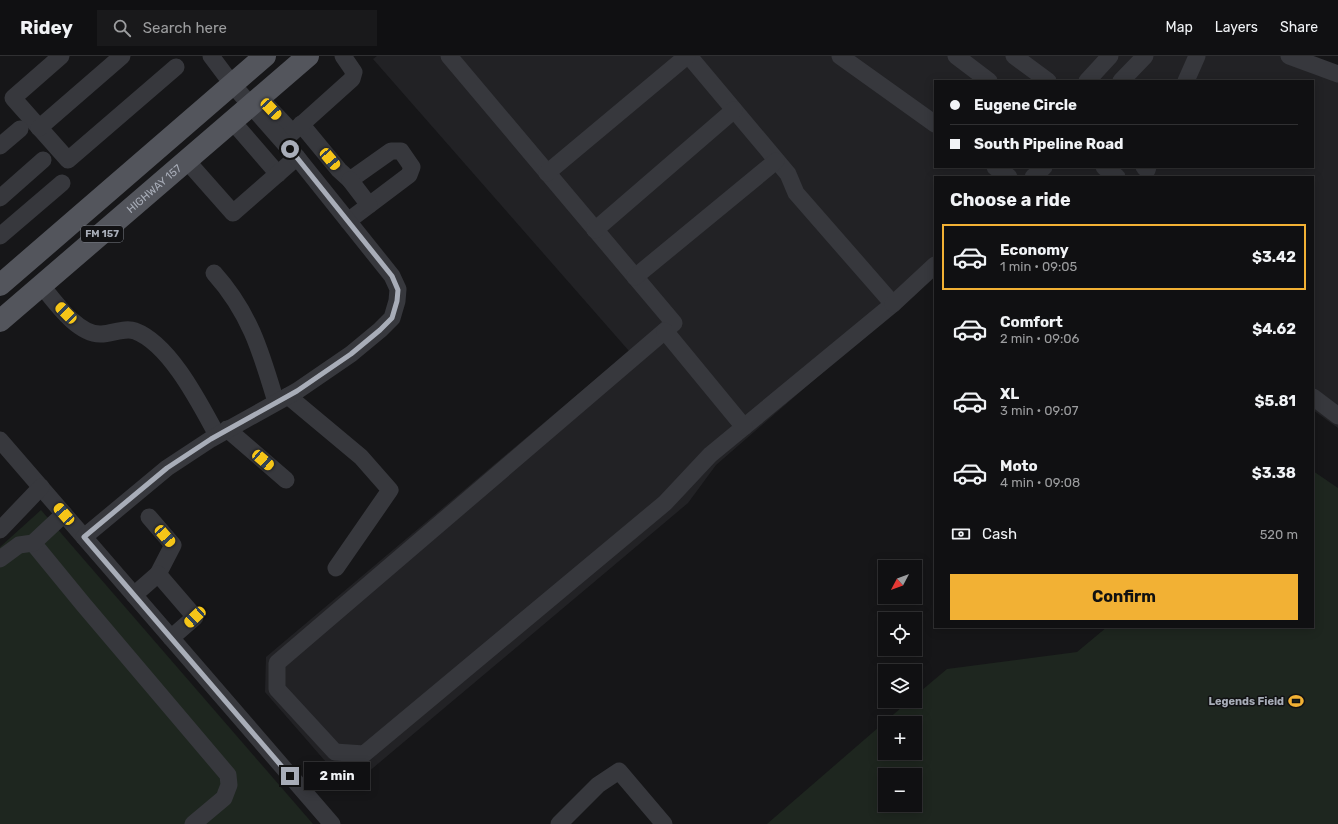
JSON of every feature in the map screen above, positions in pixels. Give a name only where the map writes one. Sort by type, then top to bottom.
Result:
[{"type":"main road","name":"FM 157","points":[[0,285],[265,56]]},
{"type":"main road","name":"HIGHWAY 157","points":[[0,321],[308,56]]},
{"type":"street","points":[[61,56],[13,98],[68,160],[176,67]]},
{"type":"street","points":[[39,128],[122,56]]},
{"type":"street","points":[[211,56],[232,84],[339,170],[350,180],[369,205]]},
{"type":"street","points":[[292,132],[352,79],[354,72],[343,56]]},
{"type":"street","points":[[449,56],[674,323],[277,663],[277,689],[335,752],[364,754],[665,503],[710,455],[893,304],[934,266]]},
{"type":"street","points":[[547,173],[688,56],[788,174],[796,192],[893,304]]},
{"type":"street","points":[[840,56],[934,123]]},
{"type":"street","points":[[956,56],[988,80]]},
{"type":"street","points":[[1014,56],[1047,80]]},
{"type":"street","points":[[1088,80],[1110,56]]},
{"type":"street","points":[[1122,80],[1144,56]]},
{"type":"street","points":[[1186,80],[1197,56]]},
{"type":"street","points":[[1289,56],[1338,74]]},
{"type":"street","points":[[595,230],[734,110]]},
{"type":"street","points":[[233,122],[278,174]]},
{"type":"street","points":[[0,146],[20,129]]},
{"type":"street","points":[[84,537],[167,468],[222,432],[282,399],[351,354],[392,318],[397,301],[398,290],[392,276],[297,157],[292,132]]},
{"type":"street","points":[[348,220],[409,175],[412,167],[401,151],[391,151],[350,180]]},
{"type":"street","points":[[188,160],[233,212],[297,157]]},
{"type":"street","points":[[0,198],[43,160]]},
{"type":"street","points":[[635,277],[776,161]]},
{"type":"street","points":[[996,168],[1008,176]]},
{"type":"street","points":[[1034,176],[1043,168]]},
{"type":"street","points":[[1105,168],[1116,176]]},
{"type":"street","points":[[0,236],[62,183]]},
{"type":"street","points":[[214,273],[232,293],[259,345],[282,399],[361,457],[390,490],[336,568]]},
{"type":"street","points":[[42,286],[82,329],[101,335],[134,330],[156,345],[188,382],[222,432],[286,480]]},
{"type":"street","points":[[665,331],[744,427]]},
{"type":"street","points":[[1314,398],[1338,416]]},
{"type":"street","points":[[0,440],[332,824]]},
{"type":"street","points":[[0,530],[41,487]]},
{"type":"street","points":[[0,559],[19,546],[34,543],[64,514]]},
{"type":"street","points":[[134,595],[158,574],[173,545],[149,517]]},
{"type":"street","points":[[34,543],[83,604],[228,775],[229,786],[224,798],[193,824]]},
{"type":"street","points":[[158,574],[195,617],[171,638]]},
{"type":"street","points":[[559,824],[598,785],[618,771],[664,824]]},
{"type":"shaded area","points":[[377,56],[1289,56],[1338,73],[1338,428],[1314,411],[1314,176],[934,176],[934,276],[716,465],[688,503],[367,773],[346,772],[332,769],[265,692],[266,657],[629,351],[373,59]]},
{"type":"shaded area","points":[[1314,472],[1338,488],[1338,824],[767,824],[878,728],[878,760],[922,760],[922,716],[892,716],[901,708],[922,708],[922,690],[947,669],[1077,652],[1106,628],[1314,628]]},
{"type":"shaded area","points":[[41,510],[313,824],[0,824],[0,547]]},
{"type":"place","name":"Legends Field","points":[[1296,701]]},
{"type":"route","points":[[290,149],[392,276],[398,290],[397,301],[392,318],[351,354],[297,391],[211,439],[167,468],[84,537],[290,776]]}]
